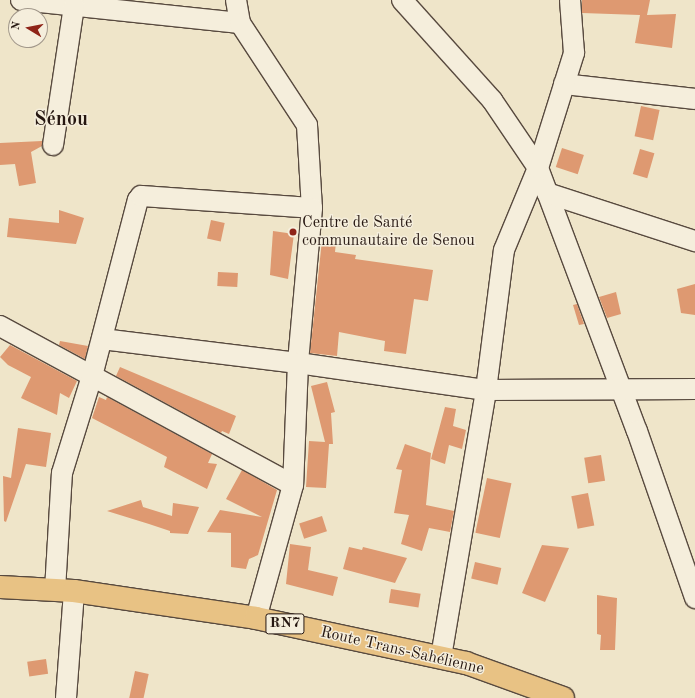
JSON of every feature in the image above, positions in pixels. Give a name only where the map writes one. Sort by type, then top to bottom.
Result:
[{"type":"highway","name":"Route Trans-Sahélienne","points":[[0,587],[64,591],[256,618],[466,663],[563,698]]},
{"type":"street","points":[[20,0],[240,23]]},
{"type":"street","points":[[236,0],[240,23],[307,125],[312,208],[298,363],[293,485],[256,618]]},
{"type":"street","points":[[402,0],[492,100],[538,168],[621,389],[695,598]]},
{"type":"street","points":[[441,658],[486,390],[504,250],[538,168],[574,53],[570,0]]},
{"type":"street","points":[[53,145],[74,6]]},
{"type":"street","points":[[564,84],[695,99]]},
{"type":"street","points":[[547,193],[695,242]]},
{"type":"street","points":[[66,698],[62,474],[92,376],[140,196],[312,208]]},
{"type":"street","points":[[0,326],[293,485]]},
{"type":"street","points":[[102,339],[298,363],[486,390],[695,389]]},
{"type":"building","points":[[582,0],[650,0],[647,15],[676,14],[672,48],[635,43],[640,15],[582,13]]},
{"type":"building","points":[[641,106],[660,110],[653,140],[635,136]]},
{"type":"building","points":[[42,141],[42,146],[31,152],[36,183],[19,186],[15,164],[0,165],[0,143]]},
{"type":"building","points":[[562,148],[584,155],[578,174],[556,167]]},
{"type":"building","points":[[640,149],[654,153],[647,178],[633,174]]},
{"type":"building","points":[[59,210],[84,218],[76,244],[7,237],[9,218],[59,223]]},
{"type":"building","points":[[211,220],[225,223],[221,241],[207,239]]},
{"type":"building","points":[[273,231],[294,234],[288,279],[270,275]]},
{"type":"building","points":[[322,240],[336,242],[335,252],[356,255],[355,259],[433,270],[428,301],[414,299],[406,354],[384,351],[385,341],[339,332],[337,356],[310,353]]},
{"type":"building","points":[[218,272],[238,273],[237,287],[217,286]]},
{"type":"building","points":[[695,284],[695,315],[681,313],[677,289]]},
{"type":"building","points":[[616,292],[621,314],[607,318],[599,297]]},
{"type":"building","points":[[577,304],[584,324],[579,325],[573,305]]},
{"type":"building","points":[[60,341],[88,346],[85,359],[59,345]]},
{"type":"building","points":[[10,345],[77,381],[69,398],[60,393],[57,415],[21,398],[31,377],[8,365],[0,357]]},
{"type":"building","points":[[120,367],[236,416],[229,434],[222,431],[221,433],[116,376]]},
{"type":"building","points":[[327,382],[335,412],[331,413],[333,444],[329,444],[326,488],[306,487],[309,441],[325,442],[311,386]]},
{"type":"building","points":[[99,397],[106,400],[107,397],[212,454],[208,463],[217,464],[207,489],[164,467],[167,457],[92,418]]},
{"type":"building","points":[[445,407],[456,409],[453,426],[466,430],[462,449],[449,445],[445,464],[431,459]]},
{"type":"building","points":[[18,428],[51,433],[46,467],[26,464],[6,522],[4,521],[3,476],[11,478]]},
{"type":"building","points":[[405,444],[431,453],[426,505],[454,511],[450,532],[429,528],[422,551],[401,544],[409,515],[394,513],[402,470],[396,469]]},
{"type":"building","points":[[601,455],[605,481],[588,483],[584,458]]},
{"type":"building","points":[[242,470],[277,490],[258,555],[249,559],[246,569],[231,567],[231,533],[207,532],[220,510],[262,517],[226,499]]},
{"type":"building","points":[[487,478],[511,483],[500,538],[475,533]]},
{"type":"building","points":[[588,493],[594,525],[578,529],[571,496]]},
{"type":"building","points":[[141,500],[143,507],[172,516],[173,503],[199,507],[188,534],[170,533],[170,531],[107,511]]},
{"type":"building","points":[[322,516],[327,531],[304,539],[299,523]]},
{"type":"building","points":[[290,544],[311,547],[308,570],[338,577],[333,596],[286,584]]},
{"type":"building","points":[[542,545],[569,548],[545,602],[522,593]]},
{"type":"building","points":[[349,547],[362,550],[363,547],[407,558],[395,583],[343,569]]},
{"type":"building","points":[[475,562],[501,568],[497,585],[471,579]]},
{"type":"building","points":[[391,589],[421,594],[418,608],[389,603]]},
{"type":"building","points":[[597,595],[617,598],[615,650],[600,650],[601,635],[597,634]]},
{"type":"building","points":[[46,659],[48,674],[29,676],[27,662]]},
{"type":"building","points":[[135,671],[149,674],[144,698],[129,698]]},
{"type":"place","name":"Centre de Santé communautaire de Senou","points":[[293,232]]},
{"type":"district","name":"Sénou","points":[[61,120]]}]
